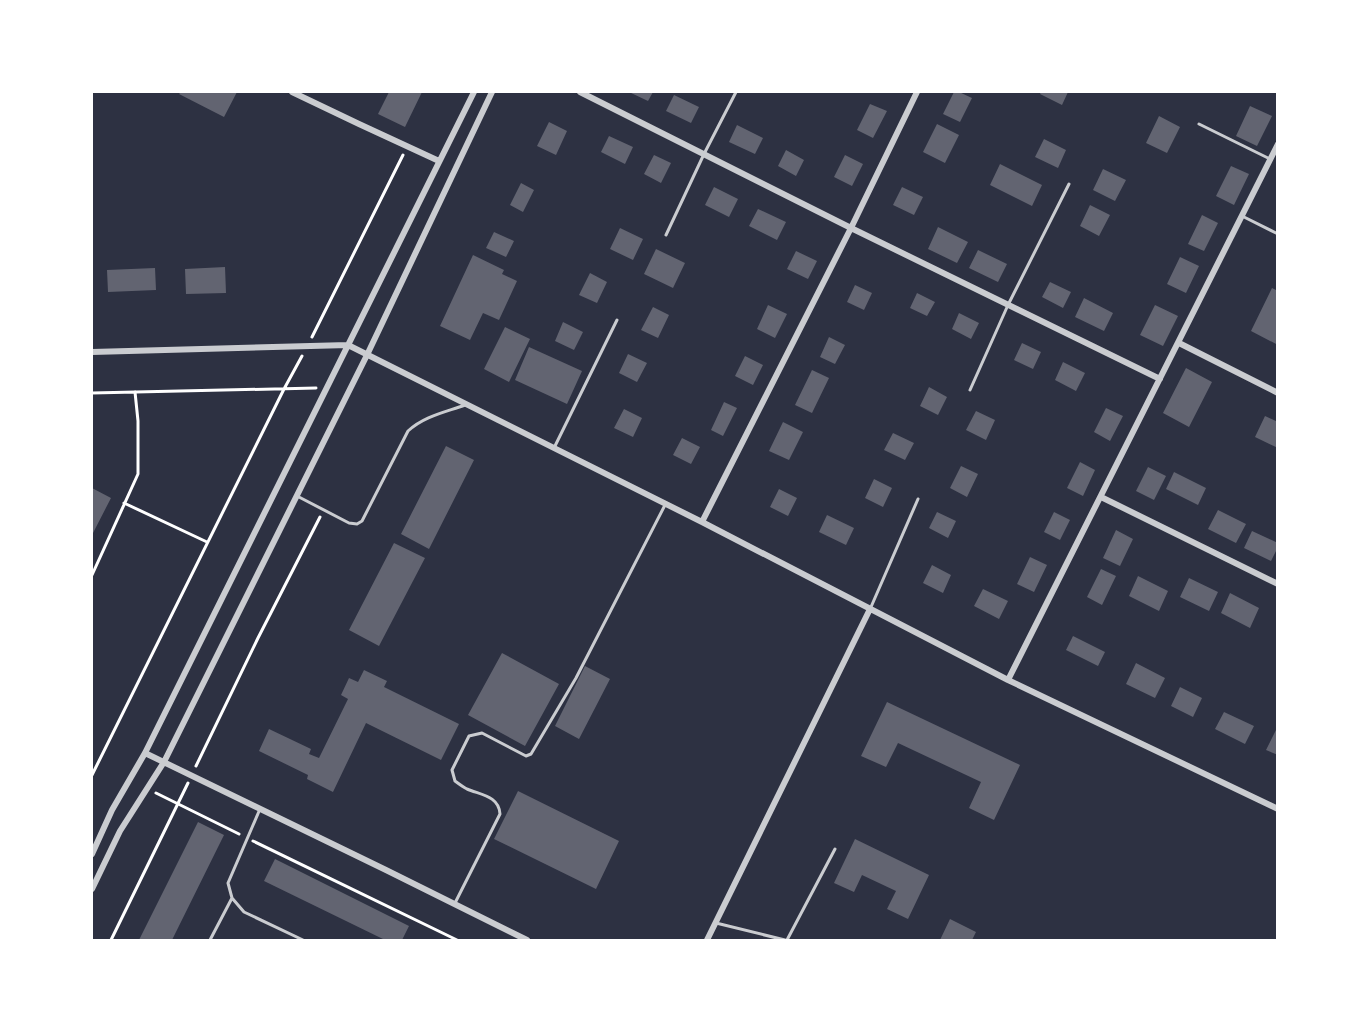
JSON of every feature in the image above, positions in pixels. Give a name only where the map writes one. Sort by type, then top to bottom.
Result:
[{"type":"street","points":[[292,92],[439,161]]},
{"type":"street","points":[[92,854],[112,810],[145,753],[474,92]]},
{"type":"street","points":[[92,889],[120,831],[164,762],[367,355],[492,92]]},
{"type":"street","points":[[580,92],[850,228],[1160,379]]},
{"type":"street","points":[[702,522],[917,92]]},
{"type":"street","points":[[1008,680],[1278,144]]},
{"type":"street","points":[[1179,343],[1278,393]]},
{"type":"street","points":[[92,352],[348,345],[702,522],[1008,680],[1278,809]]},
{"type":"street","points":[[1101,497],[1278,584]]},
{"type":"street","points":[[707,940],[870,609]]},
{"type":"street","points":[[145,753],[527,940]]},
{"type":"lane","points":[[666,235],[736,92]]},
{"type":"lane","points":[[1199,124],[1270,159]]},
{"type":"lane","points":[[970,390],[1008,305],[1068,184]]},
{"type":"lane","points":[[1242,216],[1278,234]]},
{"type":"lane","points":[[554,448],[617,320]]},
{"type":"lane","points":[[297,496],[349,523],[357,524],[362,521],[408,431],[428,418],[465,405]]},
{"type":"lane","points":[[870,609],[918,499]]},
{"type":"lane","points":[[455,904],[500,814],[499,807],[493,799],[454,782],[452,771],[469,736],[482,733],[526,756],[531,754],[576,678],[666,504]]},
{"type":"lane","points":[[260,809],[228,883],[232,898],[244,912],[303,940]]},
{"type":"lane","points":[[716,923],[786,940],[835,849]]},
{"type":"lane","points":[[210,940],[232,898]]},
{"type":"path","points":[[92,774],[284,389],[308,347],[408,147]]},
{"type":"path","points":[[92,393],[326,388]]},
{"type":"path","points":[[92,575],[138,474],[138,421],[135,392]]},
{"type":"path","points":[[124,503],[208,542]]},
{"type":"path","points":[[111,940],[323,510]]},
{"type":"path","points":[[146,789],[457,940]]},
{"type":"building","points":[[181,92],[237,92],[224,117],[179,94]]},
{"type":"building","points":[[389,92],[422,92],[405,127],[378,114]]},
{"type":"building","points":[[629,92],[653,92],[648,101]]},
{"type":"building","points":[[954,92],[972,98],[960,122],[943,114]]},
{"type":"building","points":[[1041,92],[1068,92],[1062,105],[1040,94]]},
{"type":"building","points":[[674,95],[699,107],[691,123],[666,111]]},
{"type":"building","points":[[870,104],[887,111],[873,138],[857,130]]},
{"type":"building","points":[[1250,106],[1272,116],[1257,146],[1236,136]]},
{"type":"building","points":[[1159,116],[1180,127],[1167,153],[1146,143]]},
{"type":"building","points":[[549,122],[567,131],[556,155],[537,146]]},
{"type":"building","points":[[937,124],[959,135],[945,163],[923,152]]},
{"type":"building","points":[[737,125],[763,138],[755,154],[729,142]]},
{"type":"building","points":[[609,136],[633,147],[625,164],[601,152]]},
{"type":"building","points":[[1044,139],[1066,150],[1058,168],[1035,157]]},
{"type":"building","points":[[786,150],[804,160],[796,176],[778,166]]},
{"type":"building","points":[[654,155],[671,163],[661,183],[644,174]]},
{"type":"building","points":[[845,155],[863,164],[852,186],[834,177]]},
{"type":"building","points":[[1000,164],[1042,185],[1032,206],[990,185]]},
{"type":"building","points":[[1231,166],[1249,174],[1234,205],[1216,196]]},
{"type":"building","points":[[1103,169],[1126,180],[1115,201],[1093,190]]},
{"type":"building","points":[[521,183],[534,190],[523,212],[510,205]]},
{"type":"building","points":[[714,187],[738,199],[729,217],[705,205]]},
{"type":"building","points":[[902,187],[923,197],[914,215],[893,205]]},
{"type":"building","points":[[1090,205],[1110,215],[1099,236],[1080,226]]},
{"type":"building","points":[[758,209],[786,222],[777,240],[749,226]]},
{"type":"building","points":[[1202,215],[1218,223],[1204,251],[1188,244]]},
{"type":"building","points":[[938,227],[968,242],[957,263],[928,249]]},
{"type":"building","points":[[620,228],[643,239],[633,260],[610,249]]},
{"type":"building","points":[[494,232],[514,241],[506,257],[486,248]]},
{"type":"building","points":[[656,249],[685,263],[673,288],[644,274]]},
{"type":"building","points":[[978,250],[1007,264],[998,282],[969,268]]},
{"type":"building","points":[[796,251],[817,261],[808,279],[787,269]]},
{"type":"building","points":[[473,255],[504,270],[502,274],[517,281],[499,320],[483,313],[470,340],[440,326]]},
{"type":"building","points":[[1180,257],[1199,266],[1186,293],[1167,284]]},
{"type":"building","points":[[225,267],[226,293],[186,294],[185,269]]},
{"type":"building","points":[[155,268],[156,290],[108,292],[107,270]]},
{"type":"building","points":[[590,273],[607,282],[597,303],[579,295]]},
{"type":"building","points":[[1050,282],[1071,292],[1063,308],[1042,297]]},
{"type":"building","points":[[855,285],[872,293],[864,310],[847,302]]},
{"type":"building","points":[[1272,288],[1278,291],[1278,345],[1251,331]]},
{"type":"building","points":[[917,293],[935,302],[927,316],[910,308]]},
{"type":"building","points":[[1084,298],[1113,313],[1104,331],[1075,317]]},
{"type":"building","points":[[768,305],[787,314],[775,338],[757,329]]},
{"type":"building","points":[[1155,305],[1178,316],[1163,346],[1140,335]]},
{"type":"building","points":[[653,307],[669,315],[658,338],[641,330]]},
{"type":"building","points":[[959,313],[979,323],[971,339],[952,329]]},
{"type":"building","points":[[563,322],[583,332],[574,350],[555,341]]},
{"type":"building","points":[[505,327],[530,339],[509,382],[484,369]]},
{"type":"building","points":[[829,337],[845,345],[835,364],[820,357]]},
{"type":"building","points":[[1022,343],[1041,352],[1033,369],[1014,360]]},
{"type":"building","points":[[529,347],[582,371],[567,404],[515,380]]},
{"type":"building","points":[[628,354],[647,363],[637,382],[619,373]]},
{"type":"building","points":[[745,356],[763,365],[753,385],[735,376]]},
{"type":"building","points":[[1063,362],[1085,373],[1076,391],[1055,380]]},
{"type":"building","points":[[1186,368],[1212,382],[1189,427],[1163,413]]},
{"type":"building","points":[[812,370],[829,378],[812,413],[795,405]]},
{"type":"building","points":[[929,387],[947,397],[938,415],[920,406]]},
{"type":"building","points":[[724,402],[737,408],[723,436],[711,430]]},
{"type":"building","points":[[1106,408],[1123,416],[1110,441],[1094,432]]},
{"type":"building","points":[[624,409],[642,418],[633,437],[614,428]]},
{"type":"building","points":[[976,411],[995,420],[986,440],[966,430]]},
{"type":"building","points":[[1265,416],[1278,422],[1278,448],[1255,437]]},
{"type":"building","points":[[783,422],[803,432],[789,460],[769,451]]},
{"type":"building","points":[[893,433],[914,443],[905,460],[884,450]]},
{"type":"building","points":[[682,438],[700,447],[691,464],[673,455]]},
{"type":"building","points":[[446,446],[474,460],[429,549],[401,534]]},
{"type":"building","points":[[1080,462],[1095,470],[1083,496],[1067,488]]},
{"type":"building","points":[[961,466],[978,474],[967,497],[950,488]]},
{"type":"building","points":[[1148,467],[1166,476],[1154,500],[1136,491]]},
{"type":"building","points":[[1174,472],[1206,488],[1198,505],[1166,489]]},
{"type":"building","points":[[874,479],[892,488],[883,507],[865,498]]},
{"type":"building","points":[[92,488],[111,498],[92,535]]},
{"type":"building","points":[[779,489],[797,498],[788,516],[770,507]]},
{"type":"building","points":[[1218,510],[1246,524],[1236,543],[1208,529]]},
{"type":"building","points":[[937,512],[956,521],[948,538],[929,528]]},
{"type":"building","points":[[1054,512],[1070,520],[1060,540],[1044,532]]},
{"type":"building","points":[[827,515],[854,528],[846,545],[819,532]]},
{"type":"building","points":[[1116,530],[1133,539],[1120,566],[1103,558]]},
{"type":"building","points":[[1252,531],[1278,543],[1271,561],[1244,548]]},
{"type":"building","points":[[394,543],[425,558],[379,646],[349,630]]},
{"type":"building","points":[[1030,557],[1047,565],[1034,592],[1017,584]]},
{"type":"building","points":[[932,565],[951,575],[943,593],[923,583]]},
{"type":"building","points":[[1101,569],[1116,576],[1102,605],[1087,597]]},
{"type":"building","points":[[1138,576],[1168,591],[1159,611],[1129,596]]},
{"type":"building","points":[[1189,578],[1218,592],[1209,611],[1180,597]]},
{"type":"building","points":[[983,589],[1008,601],[999,619],[974,606]]},
{"type":"building","points":[[1230,593],[1259,608],[1250,628],[1221,613]]},
{"type":"building","points":[[1073,636],[1105,652],[1098,666],[1066,650]]},
{"type":"building","points":[[502,653],[559,684],[525,746],[468,715]]},
{"type":"building","points":[[1136,663],[1165,678],[1155,698],[1126,684]]},
{"type":"building","points":[[585,666],[610,679],[579,739],[555,726]]},
{"type":"building","points":[[364,670],[387,681],[384,687],[459,724],[441,760],[366,723],[333,792],[307,779],[308,775],[259,751],[269,729],[311,749],[309,754],[319,758],[348,699],[341,695],[349,678],[358,682]]},
{"type":"building","points":[[1180,687],[1202,698],[1193,717],[1171,706]]},
{"type":"building","points":[[887,702],[1020,765],[994,820],[969,808],[981,782],[898,743],[886,767],[861,756]]},
{"type":"building","points":[[1224,712],[1254,726],[1245,744],[1215,729]]},
{"type":"building","points":[[1278,726],[1278,755],[1266,750]]},
{"type":"building","points":[[518,791],[619,841],[596,889],[494,839]]},
{"type":"building","points":[[198,822],[224,835],[172,940],[139,940]]},
{"type":"building","points":[[855,839],[929,875],[908,919],[887,909],[896,891],[862,875],[854,892],[834,883]]},
{"type":"building","points":[[275,859],[409,926],[402,940],[385,940],[264,881]]},
{"type":"building","points":[[950,919],[976,932],[972,940],[940,940]]}]
